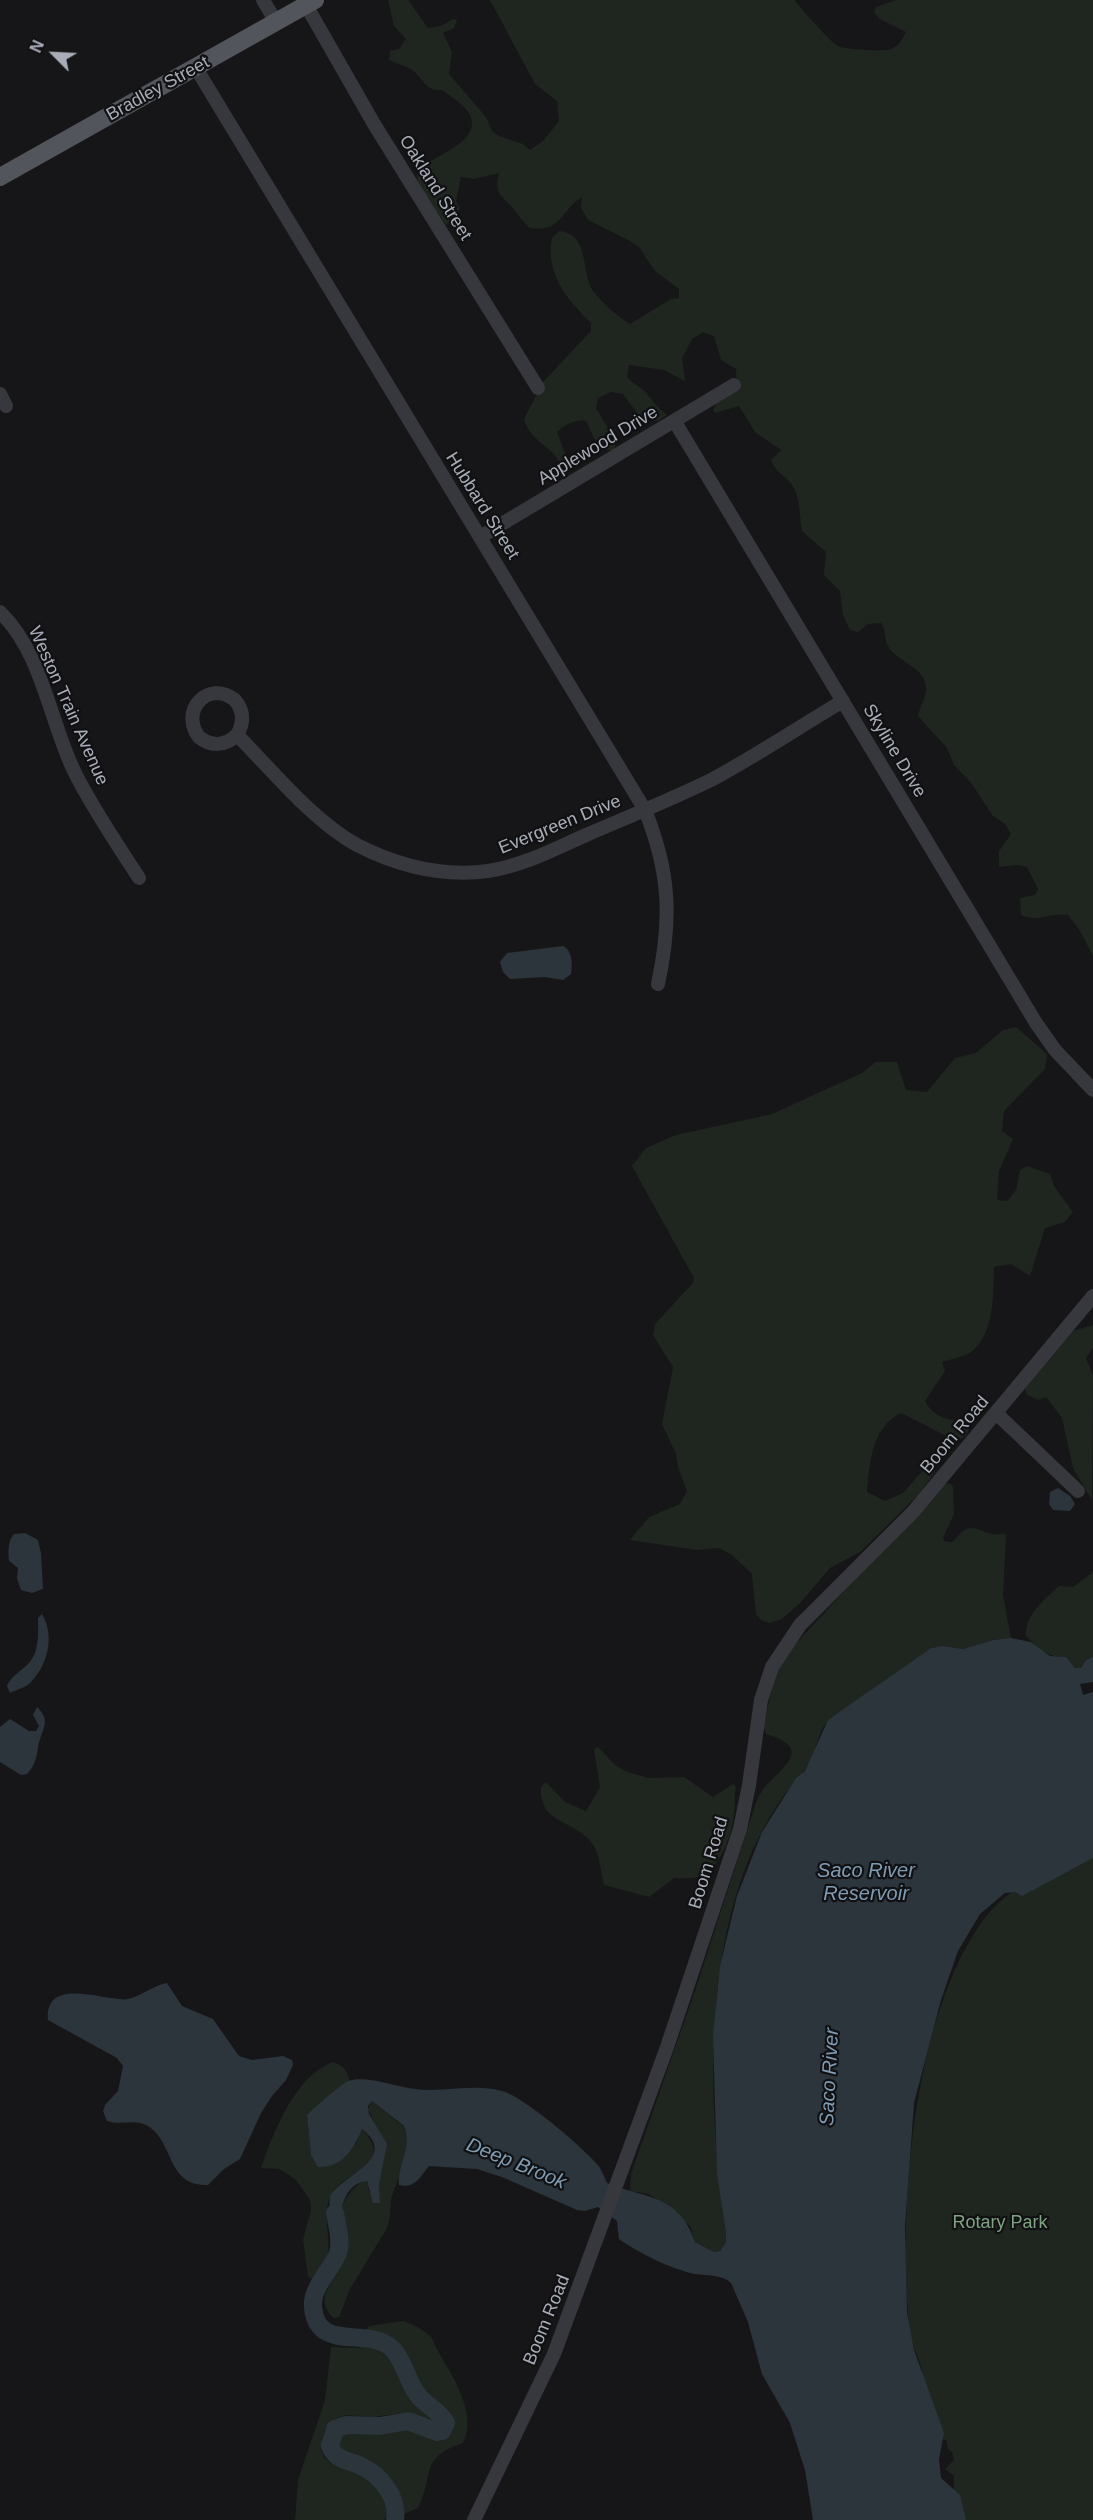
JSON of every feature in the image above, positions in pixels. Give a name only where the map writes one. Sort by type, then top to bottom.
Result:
[{"type":"main road","name":"Bradley Street","points":[[0,177],[311,2]]},
{"type":"street","points":[[263,0],[276,22]]},
{"type":"street","name":"Oakland Street","points":[[311,2],[374,124],[538,388]]},
{"type":"street","name":"Hubbard Street","points":[[196,68],[645,810],[661,857],[666,888],[668,929],[658,984]]},
{"type":"street","name":"Applewood Drive","points":[[480,537],[734,385]]},
{"type":"street","name":"Skyline Drive","points":[[675,422],[1036,1023],[1055,1050],[1093,1090]]},
{"type":"street","name":"Weston Train Avenue","points":[[0,612],[11,624],[28,651],[75,773],[139,878]]},
{"type":"street","name":"Evergreen Drive","points":[[237,735],[316,814],[341,835],[376,854],[423,869],[473,872],[503,868],[531,859],[645,810],[712,779],[843,701]]},
{"type":"street","name":"Boom Road","points":[[474,2520],[547,2370],[624,2165],[735,1847],[748,1794],[761,1700],[772,1667],[800,1625],[913,1512],[1093,1296]]},
{"type":"street","points":[[996,1413],[1078,1491]]},
{"type":"green space","points":[[388,0],[408,0],[428,28],[441,26],[453,19],[457,20],[454,28],[443,33],[452,52],[449,74],[486,117],[492,131],[499,136],[523,144],[530,150],[543,141],[559,121],[557,101],[535,84],[490,0],[795,0],[836,45],[881,50],[896,46],[906,32],[880,19],[874,12],[876,7],[896,0],[1093,0],[1093,956],[1080,931],[1068,915],[1034,918],[1021,915],[1020,898],[1035,895],[1038,889],[1027,867],[1017,865],[999,867],[999,851],[1011,834],[1005,824],[992,815],[972,784],[954,765],[947,748],[918,716],[926,693],[923,677],[890,649],[886,643],[881,623],[868,624],[858,632],[850,630],[843,615],[840,591],[824,575],[826,552],[802,531],[796,492],[771,460],[781,450],[755,432],[739,406],[715,413],[713,410],[716,404],[737,389],[736,369],[721,360],[714,336],[703,332],[692,339],[682,358],[685,381],[664,370],[629,365],[627,377],[667,415],[657,421],[640,417],[623,394],[611,392],[598,398],[596,408],[616,442],[614,450],[607,450],[594,438],[586,421],[574,422],[557,432],[567,459],[560,464],[552,452],[531,433],[524,419],[543,382],[591,331],[591,323],[566,295],[555,274],[551,251],[552,238],[559,231],[576,239],[594,292],[611,310],[630,324],[671,299],[679,298],[679,289],[654,270],[639,247],[588,220],[581,208],[582,197],[555,224],[540,229],[530,228],[500,194],[497,186],[499,173],[474,179],[461,177],[456,201],[460,208],[453,221],[445,225],[419,184],[417,173],[425,165],[462,141],[472,128],[472,121],[466,109],[442,90],[428,87],[411,69],[389,60],[390,51],[399,49],[406,39],[394,26]]},
{"type":"green space","points":[[1016,1027],[1047,1054],[1045,1069],[1004,1111],[1002,1131],[1013,1139],[999,1171],[997,1200],[1007,1201],[1016,1190],[1020,1170],[1027,1166],[1050,1174],[1054,1186],[1073,1212],[1065,1222],[1045,1228],[1030,1276],[1011,1264],[994,1267],[993,1301],[984,1336],[970,1353],[942,1362],[945,1371],[925,1401],[939,1416],[970,1426],[966,1436],[956,1441],[901,1413],[891,1419],[883,1427],[874,1447],[867,1492],[885,1501],[903,1493],[924,1469],[933,1466],[935,1472],[918,1495],[860,1552],[830,1568],[801,1602],[782,1619],[769,1623],[761,1620],[756,1614],[752,1574],[731,1554],[718,1548],[697,1550],[630,1540],[649,1517],[680,1504],[687,1491],[676,1454],[662,1424],[673,1367],[653,1335],[655,1324],[693,1283],[694,1278],[632,1166],[646,1148],[676,1135],[772,1114],[862,1073],[876,1062],[897,1062],[906,1090],[927,1092],[955,1058],[976,1053],[1003,1030]]},
{"type":"green space","points":[[1093,1325],[1093,1348],[1086,1358],[1093,1376],[1092,1500],[1073,1468],[1062,1418],[1046,1397],[1038,1400],[1026,1394],[1025,1388],[1073,1331]]},
{"type":"green space","points":[[950,1483],[953,1487],[954,1514],[943,1538],[944,1541],[952,1542],[964,1530],[970,1528],[993,1534],[1004,1533],[1006,1536],[1003,1595],[1011,1638],[993,1640],[963,1649],[943,1646],[931,1648],[833,1717],[821,1731],[808,1766],[769,1818],[744,1871],[727,1929],[717,1991],[714,2116],[726,2242],[720,2251],[714,2252],[695,2242],[690,2226],[649,2194],[630,2191],[631,2174],[696,1988],[757,1800],[762,1791],[784,1768],[792,1753],[789,1746],[781,1740],[766,1734],[763,1726],[776,1671],[790,1650],[932,1496],[945,1484]]},
{"type":"green space","points":[[1093,1572],[1093,1657],[1086,1660],[1081,1668],[1075,1668],[1066,1657],[1054,1656],[1039,1648],[1026,1636],[1026,1629],[1036,1608],[1059,1586],[1073,1587]]},
{"type":"green space","points":[[598,1747],[615,1765],[627,1772],[649,1778],[684,1777],[713,1797],[733,1784],[736,1786],[733,1822],[729,1838],[712,1868],[699,1877],[674,1878],[649,1897],[604,1885],[595,1847],[585,1835],[552,1815],[542,1799],[541,1787],[546,1782],[565,1802],[586,1811],[600,1787],[594,1749]]},
{"type":"green space","name":"Rotary Park","points":[[1093,1846],[1093,2520],[960,2520],[954,2493],[954,2476],[945,2469],[954,2460],[952,2452],[948,2449],[947,2441],[943,2439],[925,2403],[922,2370],[909,2323],[906,2225],[909,2171],[926,2061],[940,2009],[959,1962],[982,1922],[1005,1897],[1018,1887]]},
{"type":"green space","points":[[332,2062],[344,2068],[349,2081],[307,2115],[311,2155],[356,2144],[361,2129],[372,2143],[374,2152],[367,2165],[332,2193],[327,2215],[326,2261],[321,2270],[311,2279],[308,2276],[303,2240],[311,2210],[310,2200],[296,2180],[288,2174],[279,2169],[261,2168],[279,2122],[296,2093],[307,2080]]},
{"type":"green space","points":[[372,2101],[404,2127],[407,2135],[406,2153],[391,2199],[387,2228],[350,2289],[339,2317],[334,2318],[327,2310],[325,2301],[326,2293],[345,2260],[347,2251],[346,2233],[339,2215],[345,2199],[365,2180],[369,2191],[380,2203],[374,2122],[368,2109]]},
{"type":"green space","points":[[403,2321],[419,2328],[432,2338],[461,2395],[467,2420],[467,2432],[463,2443],[439,2455],[433,2461],[418,2508],[404,2514],[395,2490],[385,2477],[372,2465],[338,2450],[336,2439],[344,2432],[374,2434],[407,2426],[434,2441],[443,2440],[454,2426],[450,2413],[430,2398],[419,2386],[395,2343],[366,2330],[369,2326]]},
{"type":"green space","points":[[370,2345],[378,2349],[389,2360],[411,2399],[435,2417],[435,2423],[409,2412],[373,2417],[345,2415],[333,2420],[325,2429],[321,2449],[323,2455],[329,2462],[358,2473],[376,2486],[383,2498],[387,2515],[384,2520],[295,2520],[298,2480],[325,2400],[331,2347],[358,2348]]},
{"type":"water","points":[[563,946],[570,954],[572,966],[571,974],[563,980],[545,977],[510,979],[503,972],[500,962],[507,953]]},
{"type":"water","points":[[1058,1488],[1070,1496],[1075,1504],[1070,1511],[1053,1510],[1049,1504],[1050,1492]]},
{"type":"water","points":[[25,1533],[38,1540],[41,1553],[43,1589],[32,1593],[21,1590],[17,1578],[18,1568],[9,1561],[9,1546],[12,1537],[14,1534]]},
{"type":"water","points":[[42,1614],[49,1640],[42,1667],[29,1684],[10,1693],[7,1686],[34,1655],[38,1618]]},
{"type":"water","name":"Saco River Reservoir","points":[[1011,1638],[1031,1642],[1050,1656],[1066,1657],[1075,1668],[1081,1668],[1086,1660],[1093,1657],[1093,1682],[1080,1684],[1083,1695],[1093,1692],[1093,1858],[1022,1896],[1015,1892],[1005,1893],[980,1914],[958,1951],[941,2000],[914,2103],[905,2226],[907,2312],[914,2350],[944,2433],[939,2459],[941,2478],[960,2495],[966,2520],[813,2520],[805,2470],[790,2423],[762,2374],[748,2322],[731,2283],[719,2277],[695,2274],[676,2268],[636,2250],[619,2239],[617,2221],[598,2207],[585,2211],[577,2210],[502,2177],[477,2169],[429,2166],[413,2184],[399,2185],[407,2142],[404,2126],[372,2101],[368,2106],[369,2114],[387,2144],[379,2184],[380,2203],[373,2203],[367,2181],[351,2189],[342,2205],[338,2243],[329,2214],[330,2196],[336,2188],[365,2166],[372,2158],[375,2149],[372,2140],[362,2129],[346,2156],[334,2164],[318,2167],[311,2155],[307,2115],[348,2081],[364,2079],[407,2088],[437,2090],[481,2088],[512,2095],[551,2122],[578,2145],[598,2165],[607,2183],[660,2200],[670,2206],[688,2226],[695,2242],[714,2252],[720,2251],[726,2242],[726,2233],[717,2173],[713,2035],[720,1966],[737,1896],[762,1832],[796,1778],[805,1771],[828,1720],[931,1648],[943,1646],[963,1649],[993,1640]]},
{"type":"water","points":[[37,1707],[44,1717],[44,1727],[36,1759],[27,1774],[21,1775],[0,1762],[0,1727],[10,1719],[29,1731],[36,1731],[39,1726],[33,1715]]},
{"type":"water","points":[[167,1983],[182,2006],[213,2019],[239,2056],[252,2060],[283,2056],[292,2060],[293,2065],[286,2080],[261,2113],[240,2159],[224,2169],[208,2185],[185,2179],[172,2162],[157,2133],[148,2126],[107,2121],[103,2111],[105,2105],[118,2091],[123,2066],[117,2058],[48,2020],[50,2006],[56,1998],[67,1994],[128,1999]]},
{"type":"waterway","name":"Deep Brook","points":[[335,2213],[340,2243],[338,2253],[315,2293],[313,2307],[317,2321],[323,2330],[333,2335],[380,2341],[390,2347],[398,2357],[417,2394],[446,2423],[442,2431],[437,2432],[408,2421],[380,2426],[346,2425],[335,2429],[330,2446],[332,2451],[335,2455],[369,2470],[382,2481],[394,2503],[395,2520]]},
{"type":"water label","name":"Saco River","points":[[830,2077]]}]
